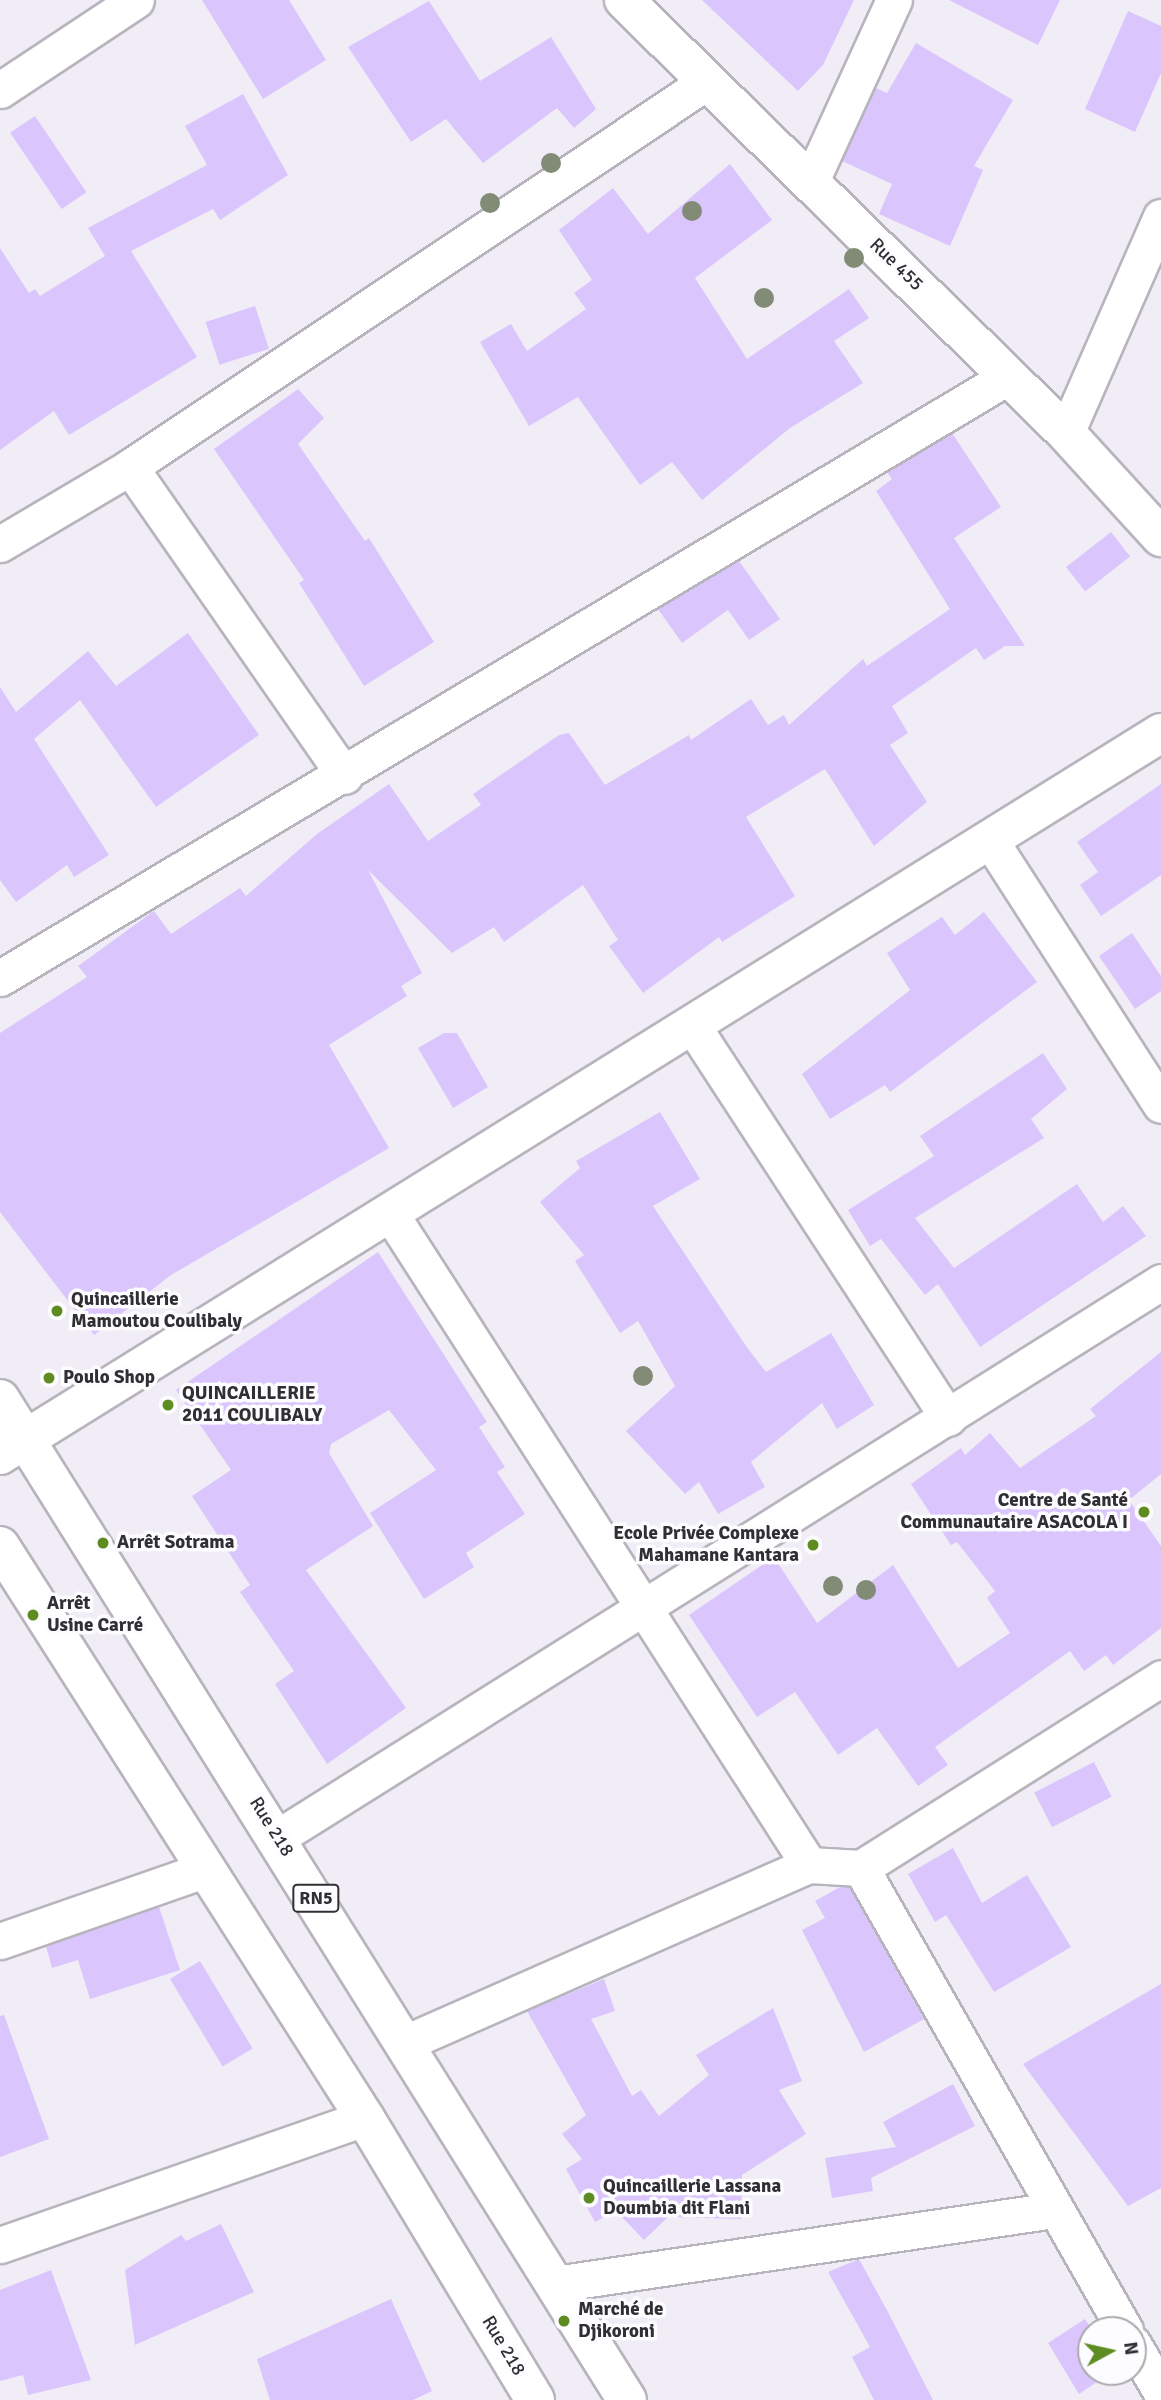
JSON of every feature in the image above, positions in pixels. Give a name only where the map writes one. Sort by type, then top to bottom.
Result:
[{"type":"main road","name":"Rue 455","points":[[624,0],[1009,376],[1066,433],[1161,537]]},
{"type":"main road","points":[[13,1447],[1161,733]]},
{"type":"main road","name":"Rue 218","points":[[0,1399],[13,1447],[278,1837],[626,2400]]},
{"type":"main road","name":"Rue 218","points":[[0,1546],[365,2118],[535,2400]]},
{"type":"street","points":[[0,90],[136,0]]},
{"type":"street","points":[[811,181],[894,0]]},
{"type":"street","points":[[0,544],[130,467],[708,81]]},
{"type":"street","points":[[1066,433],[1161,217]]},
{"type":"street","points":[[0,978],[345,776],[1009,376]]},
{"type":"street","points":[[130,467],[345,776]]},
{"type":"street","points":[[990,839],[1161,1105]]},
{"type":"street","points":[[692,1025],[948,1418]]},
{"type":"street","points":[[390,1213],[809,1865]]},
{"type":"street","points":[[278,1837],[646,1611],[1161,1282]]},
{"type":"street","points":[[405,2043],[809,1865],[861,1868],[1161,1678]]},
{"type":"street","points":[[861,1868],[1117,2316]]},
{"type":"street","points":[[0,1941],[207,1870]]},
{"type":"street","points":[[0,2245],[365,2118]]},
{"type":"street","points":[[555,2284],[1054,2210]]},
{"type":"street","points":[[1147,2368],[1161,2392]]},
{"type":"building","points":[[202,0],[289,0],[326,60],[263,99]]},
{"type":"building","points":[[702,0],[854,0],[823,65],[798,91]]},
{"type":"building","points":[[949,0],[1060,0],[1038,45]]},
{"type":"building","points":[[429,1],[480,81],[551,37],[596,109],[574,128],[557,108],[483,163],[446,119],[411,142],[348,47]]},
{"type":"building","points":[[1128,11],[1161,26],[1161,73],[1135,132],[1085,109]]},
{"type":"building","points":[[916,43],[1013,100],[974,166],[983,170],[950,246],[879,214],[892,184],[842,161],[876,88],[887,93]]},
{"type":"building","points":[[243,94],[288,175],[220,220],[213,209],[131,251],[197,357],[69,435],[54,411],[0,450],[0,248],[29,293],[35,289],[40,296],[105,256],[88,228],[207,165],[185,126]]},
{"type":"building","points":[[35,116],[86,192],[62,209],[10,133]]},
{"type":"building","points":[[730,164],[772,220],[695,278],[747,359],[849,289],[869,318],[834,341],[863,383],[790,428],[702,500],[672,462],[640,485],[578,397],[529,426],[480,342],[511,324],[527,351],[586,309],[574,293],[592,280],[559,230],[613,188],[648,234]]},
{"type":"building","points":[[255,306],[269,349],[219,365],[206,322]]},
{"type":"building","points":[[298,389],[324,418],[298,444],[365,541],[369,538],[434,642],[364,686],[299,583],[304,580],[214,449]]},
{"type":"building","points":[[952,433],[1001,507],[954,538],[1025,646],[1005,646],[984,660],[976,648],[892,706],[908,733],[890,745],[927,802],[874,846],[825,769],[746,817],[795,896],[722,942],[719,937],[643,993],[609,946],[618,940],[583,885],[504,942],[494,927],[452,953],[368,870],[422,973],[401,986],[407,996],[329,1045],[389,1148],[171,1275],[94,1335],[0,1212],[0,1033],[87,977],[78,966],[154,911],[171,934],[240,888],[246,896],[317,834],[389,784],[428,841],[481,805],[473,794],[559,735],[569,733],[605,785],[689,735],[691,740],[751,699],[768,725],[784,715],[789,725],[863,659],[867,666],[950,609],[876,491],[892,479],[887,472]]},
{"type":"building","points":[[1111,532],[1130,556],[1085,592],[1066,567]]},
{"type":"building","points":[[739,561],[780,619],[749,640],[728,610],[682,643],[658,609]]},
{"type":"building","points":[[188,633],[259,735],[156,807],[80,700],[34,739],[109,855],[74,877],[67,865],[16,902],[0,880],[0,687],[16,712],[88,651],[116,686]]},
{"type":"building","points":[[1161,784],[1161,875],[1101,916],[1080,885],[1098,872],[1077,842]]},
{"type":"building","points":[[984,912],[1037,982],[890,1092],[885,1085],[830,1119],[802,1074],[910,990],[887,953],[942,917],[955,935]]},
{"type":"building","points":[[1132,933],[1161,976],[1161,991],[1135,1009],[1099,956]]},
{"type":"building","points":[[444,1033],[457,1033],[488,1087],[453,1108],[418,1048]]},
{"type":"building","points":[[1043,1053],[1067,1089],[1031,1119],[1044,1138],[915,1218],[954,1268],[1077,1184],[1103,1222],[1123,1206],[1146,1236],[980,1347],[938,1284],[925,1295],[881,1239],[870,1246],[848,1210],[934,1156],[920,1136]]},
{"type":"building","points":[[660,1112],[700,1179],[653,1206],[746,1346],[766,1372],[831,1333],[874,1405],[837,1429],[822,1403],[751,1462],[765,1487],[718,1514],[699,1482],[685,1494],[626,1431],[675,1386],[638,1321],[620,1333],[575,1261],[584,1255],[540,1202],[580,1168],[576,1161]]},
{"type":"building","points":[[378,1252],[487,1422],[479,1427],[505,1467],[497,1472],[525,1514],[466,1553],[474,1567],[424,1599],[370,1513],[436,1470],[389,1410],[331,1444],[329,1453],[373,1526],[306,1570],[406,1708],[327,1764],[275,1684],[294,1671],[240,1592],[250,1585],[192,1496],[231,1470],[176,1390]]},
{"type":"building","points":[[1161,1352],[1161,1474],[1129,1500],[1161,1546],[1161,1628],[1113,1665],[1106,1655],[1084,1671],[1070,1651],[935,1747],[948,1765],[918,1786],[877,1728],[838,1755],[795,1692],[757,1717],[689,1615],[774,1557],[817,1623],[893,1565],[958,1668],[1010,1633],[987,1598],[995,1591],[957,1542],[951,1545],[911,1484],[961,1448],[965,1455],[990,1433],[1020,1468],[1096,1416],[1090,1409]]},
{"type":"building","points":[[1094,1762],[1112,1797],[1052,1827],[1034,1792]]},
{"type":"building","points":[[953,1848],[982,1903],[1027,1875],[1071,1947],[994,1992],[946,1915],[935,1922],[908,1874]]},
{"type":"building","points":[[840,1887],[849,1887],[924,2019],[864,2052],[802,1930],[825,1918],[815,1901]]},
{"type":"building","points":[[159,1907],[180,1970],[90,1999],[78,1960],[52,1968],[46,1946]]},
{"type":"building","points":[[200,1961],[253,2048],[223,2066],[170,1979]]},
{"type":"building","points":[[604,1979],[615,2011],[591,2019],[632,2096],[641,2090],[659,2116],[709,2075],[696,2055],[773,2008],[802,2081],[779,2090],[806,2134],[742,2175],[741,2219],[668,2217],[644,2240],[616,2211],[595,2222],[566,2169],[582,2159],[562,2134],[586,2115],[527,2011]]},
{"type":"building","points":[[1161,1984],[1161,2188],[1128,2206],[1023,2064]]},
{"type":"building","points":[[4,2015],[49,2139],[0,2157],[0,2016]]},
{"type":"building","points":[[953,2084],[975,2126],[871,2178],[873,2191],[832,2198],[825,2158],[896,2147],[883,2122]]},
{"type":"building","points":[[221,2224],[254,2292],[135,2345],[125,2270],[181,2235],[186,2241]]},
{"type":"building","points":[[859,2259],[933,2400],[874,2400],[852,2357],[870,2347],[828,2272]]},
{"type":"building","points":[[51,2270],[91,2380],[28,2395],[23,2375],[0,2381],[0,2290]]},
{"type":"building","points":[[391,2299],[432,2391],[413,2400],[270,2400],[257,2359]]},
{"type":"building","points":[[1077,2324],[1077,2386],[1091,2386],[1079,2394],[1048,2343]]},
{"type":"place","name":"Quincaillerie Mamoutou Coulibaly","points":[[57,1311]]},
{"type":"place","name":"Poulo Shop","points":[[49,1378]]},
{"type":"place","name":"QUINCAILLERIE 2011 COULIBALY","points":[[168,1405]]},
{"type":"place","name":"Centre de Santé Communautaire ASACOLA I","points":[[1144,1512]]},
{"type":"place","name":"Arrêt Sotrama","points":[[103,1543]]},
{"type":"place","name":"Ecole Privée Complexe Mahamane Kantara","points":[[813,1545]]},
{"type":"place","name":"Arrêt Usine Carré","points":[[33,1615]]},
{"type":"place","name":"Quincaillerie Lassana Doumbia dit Flani","points":[[589,2198]]},
{"type":"place","name":"Marché de Djikoroni","points":[[564,2321]]}]
